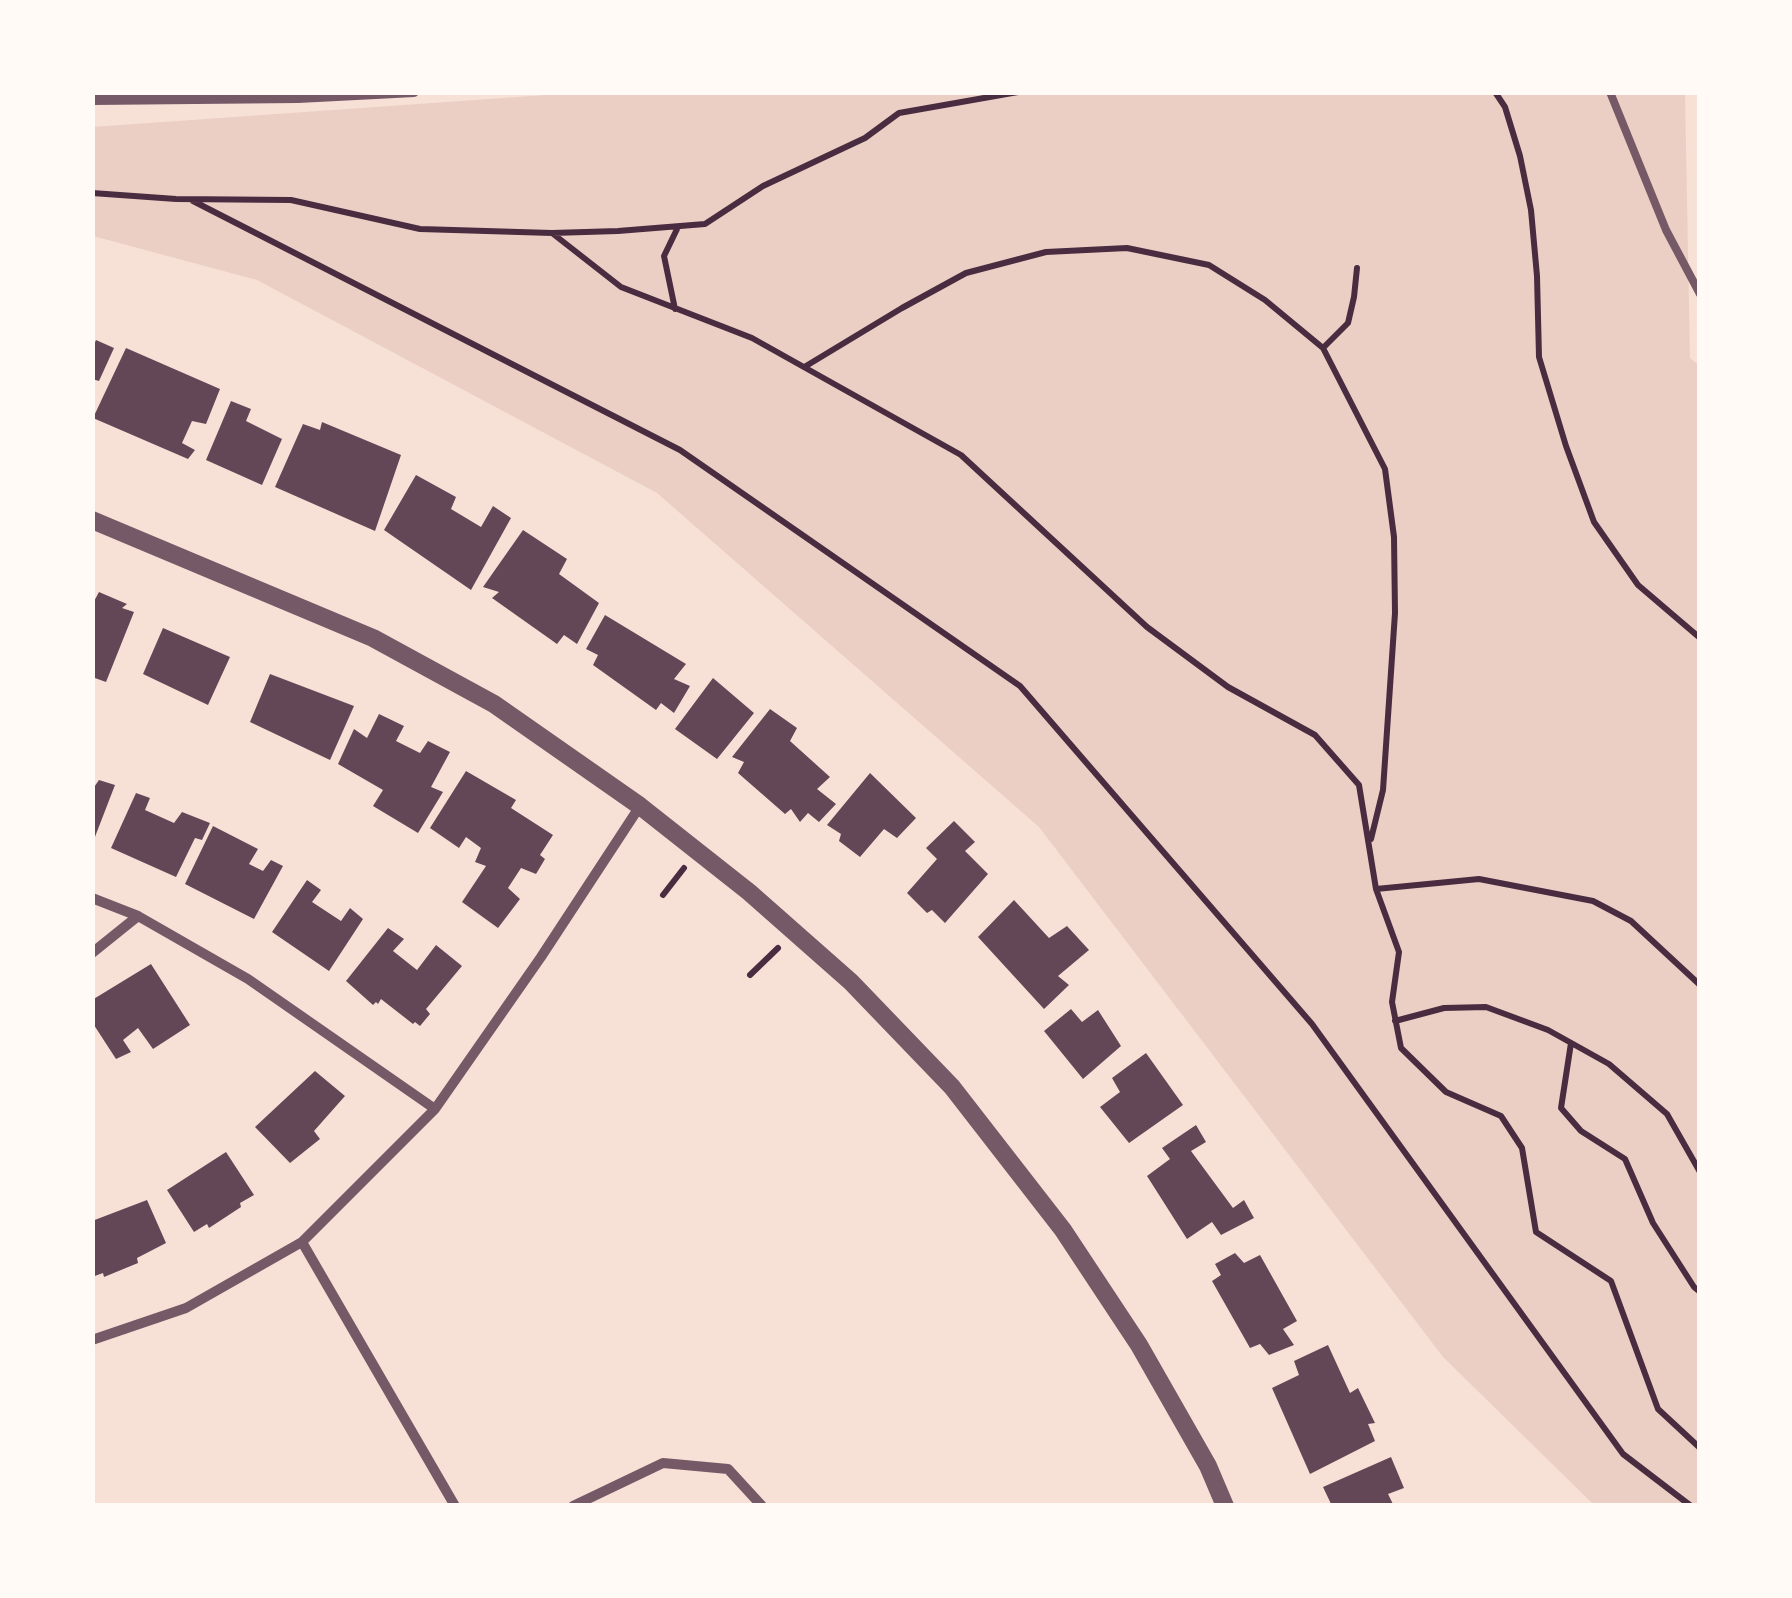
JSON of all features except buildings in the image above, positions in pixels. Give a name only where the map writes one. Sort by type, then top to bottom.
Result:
[{"type":"street","points":[[92,100],[298,98],[414,92]]},
{"type":"street","points":[[92,520],[374,638],[494,704],[640,806],[749,892],[852,982],[952,1087],[1063,1230],[1139,1345],[1208,1466],[1224,1506]]},
{"type":"street","points":[[92,1340],[186,1308],[302,1242],[434,1109],[542,958],[640,806]]},
{"type":"street","points":[[92,898],[138,916],[248,979],[434,1109]]},
{"type":"street","points":[[92,953],[138,916]]},
{"type":"street","points":[[302,1242],[456,1506]]},
{"type":"street","points":[[572,1506],[662,1463],[728,1469],[762,1506]]},
{"type":"lane","points":[[1610,92],[1666,230],[1700,294]]},
{"type":"path","points":[[92,193],[190,200],[291,200],[420,228],[552,233],[704,224],[763,186],[866,138],[899,113],[1018,92]]},
{"type":"path","points":[[1495,92],[1505,107],[1531,210],[1540,357],[1594,522],[1638,585],[1700,638]]},
{"type":"path","points":[[190,200],[680,450],[1020,686],[1312,1024],[1624,1454],[1692,1506]]},
{"type":"path","points":[[675,308],[664,256],[678,226]]},
{"type":"path","points":[[552,233],[620,287],[752,338],[961,455],[1147,627],[1228,687],[1315,735],[1359,785],[1376,890],[1398,952],[1392,1002],[1401,1048],[1446,1092],[1501,1116],[1522,1148],[1536,1232],[1611,1281],[1658,1409],[1700,1448]]},
{"type":"path","points":[[804,366],[966,274],[1046,252],[1127,248],[1209,265],[1265,300],[1323,348],[1385,470],[1394,537],[1396,613],[1388,728],[1383,790],[1370,843]]},
{"type":"path","points":[[1323,348],[1348,324],[1356,268]]},
{"type":"path","points":[[1376,890],[1479,878],[1593,901],[1632,921],[1700,986]]},
{"type":"path","points":[[750,975],[794,932]]},
{"type":"path","points":[[1396,1021],[1444,1008],[1486,1008],[1548,1030],[1609,1064],[1667,1114],[1700,1172]]},
{"type":"path","points":[[1570,1043],[1561,1108],[1581,1131],[1625,1160],[1653,1222],[1700,1292]]},
{"type":"shaded area","points":[[588,92],[1685,93],[1690,358],[1700,366],[1699,1505],[1594,1505],[1443,1357],[1039,827],[657,493],[257,280],[93,236],[92,127]]}]
